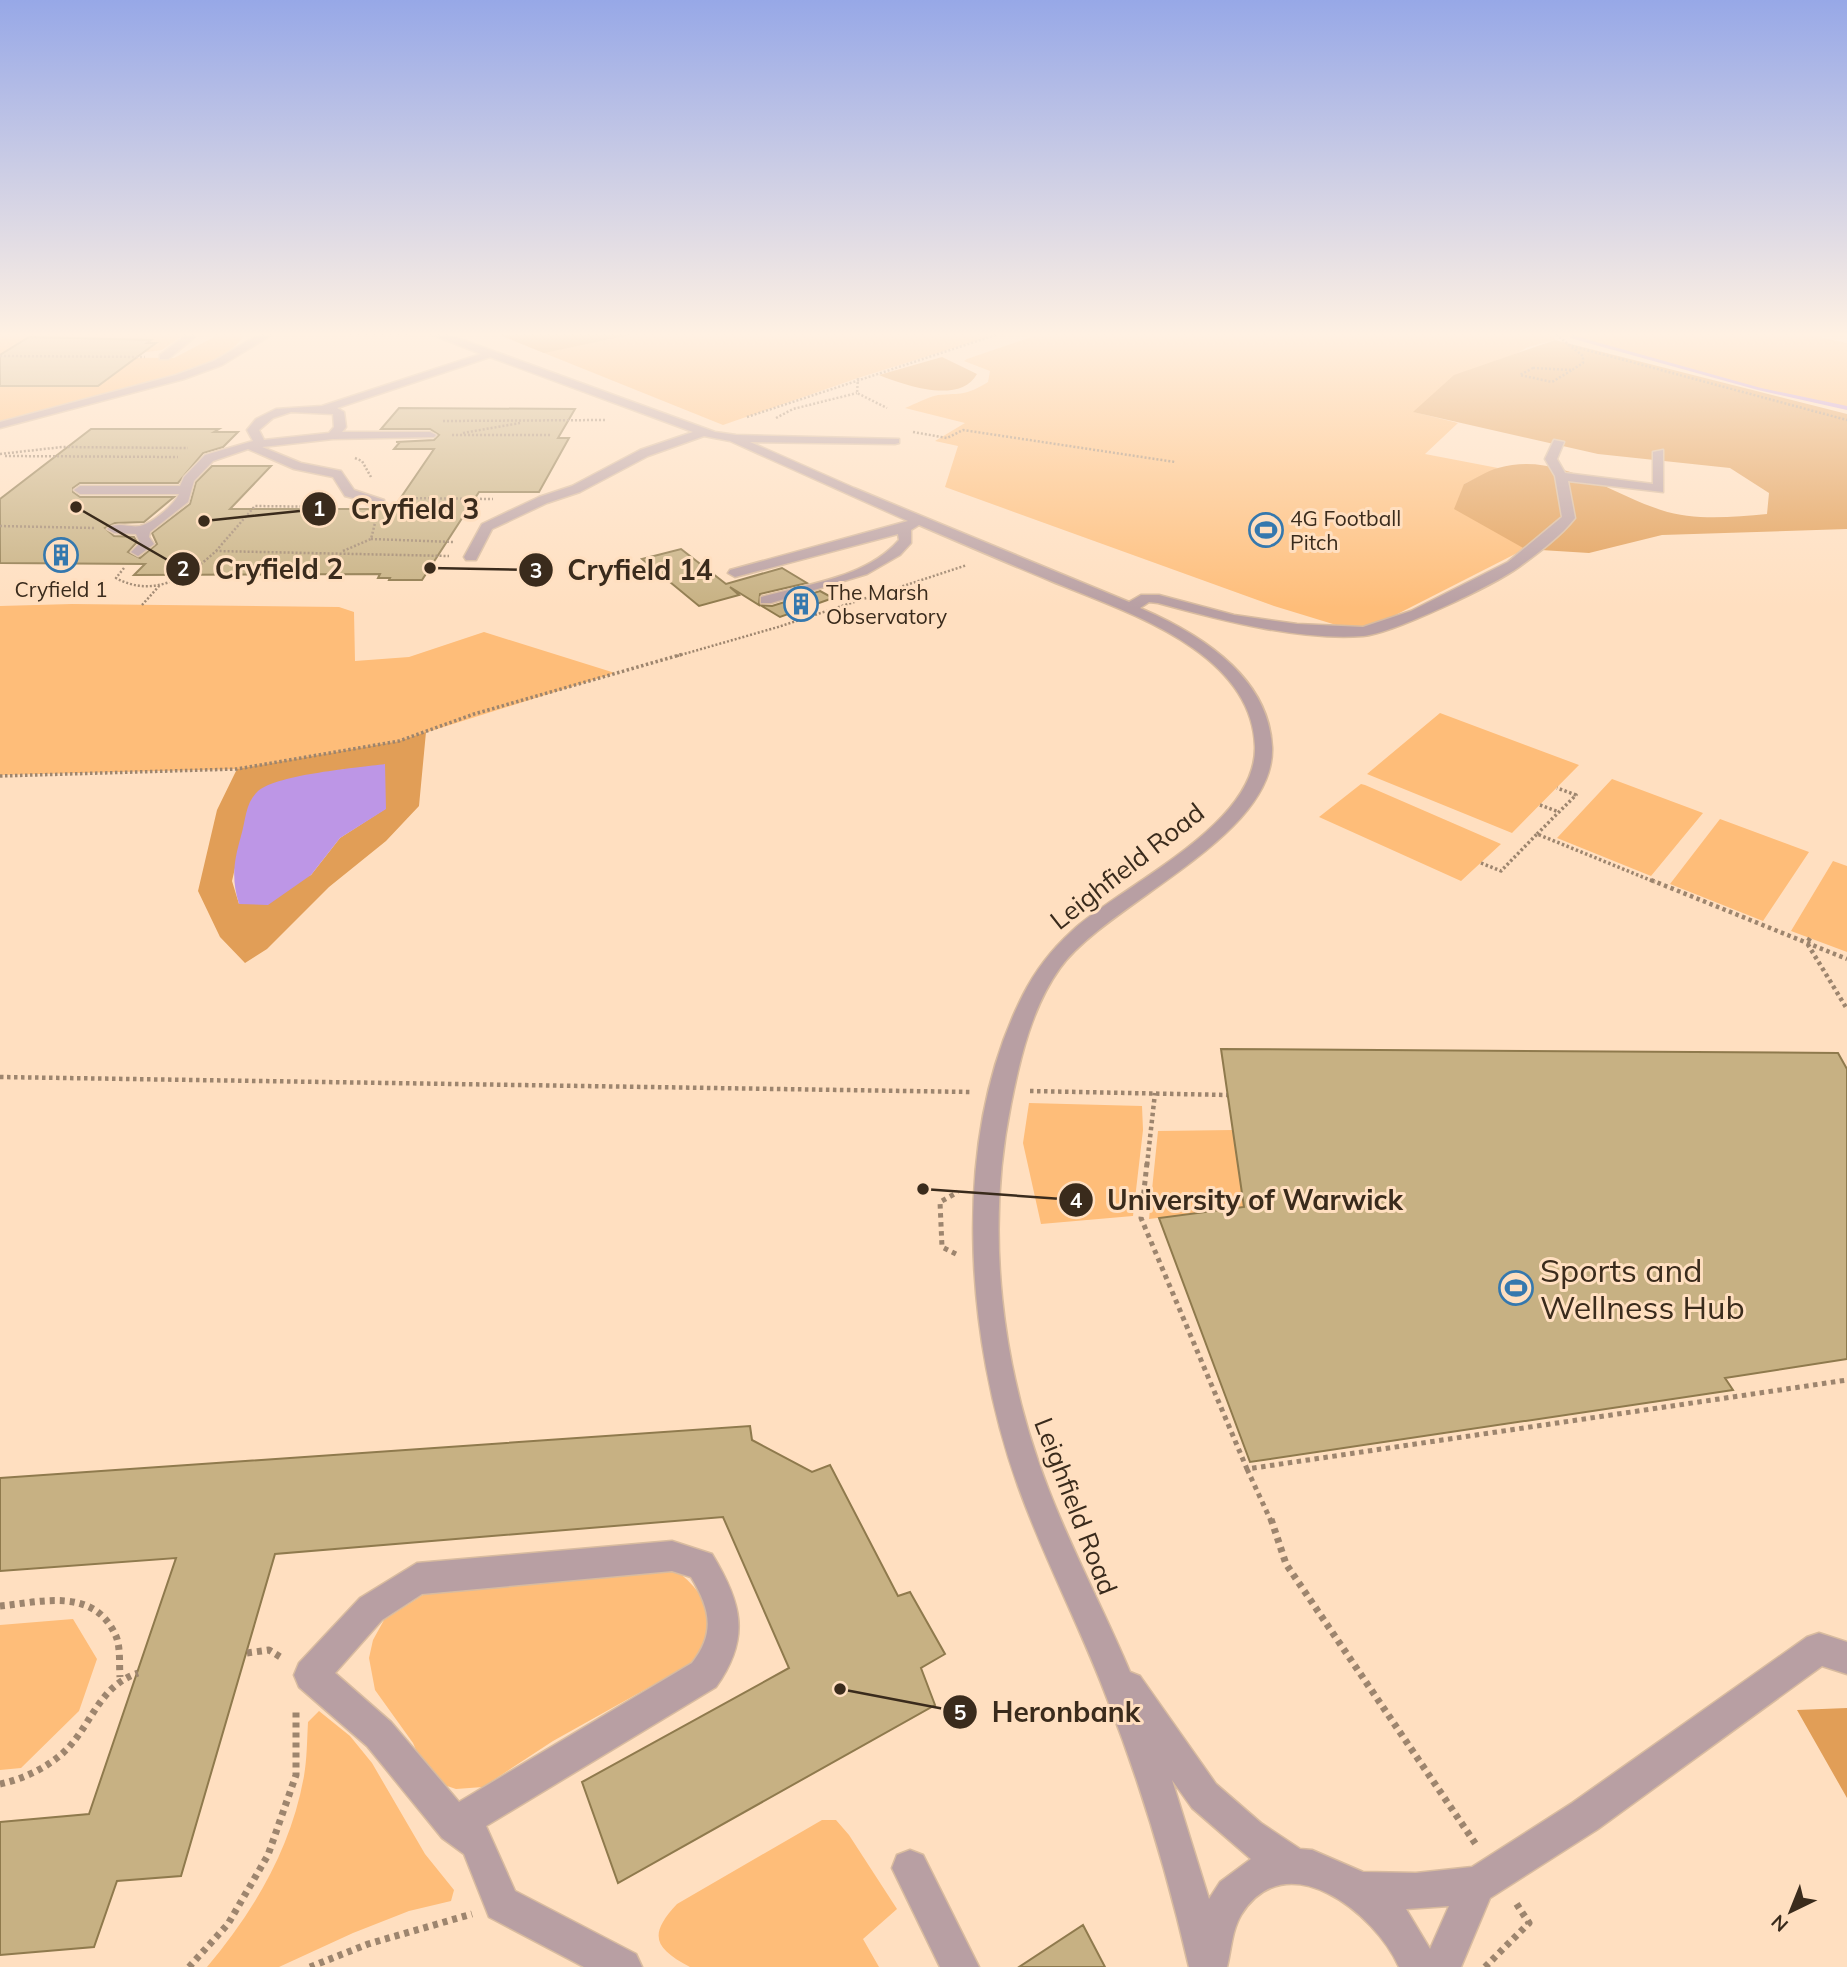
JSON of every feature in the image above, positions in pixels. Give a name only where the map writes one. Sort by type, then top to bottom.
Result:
[{"type":"street","points":[[253,443],[253,430],[259,424]]},
{"type":"street","points":[[333,436],[340,424]]},
{"type":"street","name":"Leighfield Road","points":[[681,424],[708,434],[733,438],[1128,609],[1199,646],[1231,673],[1255,707],[1262,729],[1262,769],[1242,807],[1225,827],[1102,916],[1056,957],[1035,993],[1002,1091],[987,1176],[988,1297],[997,1360],[1023,1459],[1072,1581],[1109,1661]]},
{"type":"street","points":[[471,557],[487,527],[543,500],[576,489],[644,453],[708,434]]},
{"type":"street","points":[[114,529],[144,530],[162,519],[184,499],[188,480],[209,458],[253,443],[333,436],[434,435]]},
{"type":"street","points":[[733,438],[895,441]]},
{"type":"street","points":[[1128,609],[1146,598],[1233,619],[1297,628],[1364,632],[1389,625],[1513,565],[1569,518],[1561,476],[1551,459],[1558,442]]},
{"type":"street","points":[[253,443],[298,466],[337,474],[349,493],[381,502]]},
{"type":"street","points":[[1561,476],[1659,489],[1659,452]]},
{"type":"street","points":[[80,490],[184,490]]},
{"type":"street","points":[[735,573],[904,528],[919,520]]},
{"type":"street","points":[[766,600],[862,573],[884,562],[906,540],[904,528]]},
{"type":"street","points":[[138,552],[147,544],[142,537],[144,530]]},
{"type":"street","points":[[455,1825],[704,1675],[718,1659],[726,1639],[717,1589],[701,1565],[672,1556],[417,1579],[371,1609],[311,1675],[379,1734],[455,1825],[477,1842],[502,1904],[623,1967]]},
{"type":"street","points":[[1363,1890],[1416,1891],[1486,1879],[1584,1816],[1819,1649],[1847,1658]]},
{"type":"street","points":[[1109,1661],[1204,1796],[1248,1836],[1293,1866]]},
{"type":"street","points":[[1109,1661],[1164,1807],[1191,1891],[1208,1967]]},
{"type":"street","points":[[1208,1967],[1216,1927],[1233,1895],[1260,1874],[1293,1866],[1327,1872],[1363,1890],[1393,1920],[1419,1967]]},
{"type":"street","points":[[910,1868],[960,1967]]},
{"type":"street","points":[[1442,1967],[1486,1879]]},
{"type":"path","points":[[492,429],[495,424]]},
{"type":"path","points":[[434,435],[492,429],[512,424]]},
{"type":"path","points":[[967,431],[1175,462]]},
{"type":"path","points":[[434,435],[552,435]]},
{"type":"path","points":[[0,455],[62,447],[212,448],[253,443]]},
{"type":"path","points":[[0,455],[183,457]]},
{"type":"path","points":[[351,457],[362,461],[371,474],[373,493],[381,502]]},
{"type":"path","points":[[138,552],[116,578],[122,583],[161,584],[188,576],[216,551],[255,506],[543,500]]},
{"type":"path","points":[[371,539],[381,502]]},
{"type":"path","points":[[0,526],[114,529]]},
{"type":"path","points":[[339,552],[371,539],[478,543]]},
{"type":"path","points":[[216,551],[471,557]]},
{"type":"path","points":[[0,776],[237,769],[400,741],[474,714],[778,628],[973,562]]},
{"type":"path","points":[[142,605],[161,584]]},
{"type":"path","points":[[1480,863],[1501,872],[1576,794],[1557,788]]},
{"type":"path","points":[[1540,805],[1559,812]]},
{"type":"path","points":[[1537,834],[1576,847],[1809,941],[1847,959]]},
{"type":"path","points":[[1809,941],[1847,1009]]},
{"type":"path","points":[[0,1077],[1227,1095]]},
{"type":"path","points":[[1155,1093],[1141,1218],[1247,1469],[1269,1514],[1286,1564],[1486,1879],[1529,1923],[1485,1967]]},
{"type":"path","points":[[1247,1469],[1847,1380]]},
{"type":"path","points":[[0,1606],[65,1599],[94,1607],[116,1635],[120,1677]]},
{"type":"path","points":[[247,1653],[269,1650]]},
{"type":"path","points":[[0,1784],[16,1782],[68,1749],[100,1700],[120,1677],[138,1673]]},
{"type":"path","points":[[188,1967],[228,1924],[268,1855],[296,1775],[295,1695]]},
{"type":"path","points":[[310,1967],[368,1944],[502,1904]]},
{"type":"shaded area","points":[[964,424],[1457,424],[1425,454],[1498,468],[1464,484],[1525,549],[1366,630],[1346,628],[1274,606],[945,487],[958,446],[935,441]]},
{"type":"shaded area","points":[[1465,424],[1847,424],[1847,529],[1662,535],[1589,553],[1525,549],[1454,509],[1464,484],[1494,469],[1520,464],[1562,469],[1641,503],[1687,516],[1767,514],[1769,493],[1730,468],[1598,454]]},
{"type":"shaded area","points":[[72,604],[339,607],[354,612],[355,661],[409,657],[484,632],[615,673],[399,741],[238,769],[0,775],[0,606]]},
{"type":"shaded area","points":[[1440,713],[1579,765],[1512,833],[1367,774]]},
{"type":"shaded area","points":[[426,732],[419,806],[386,841],[329,887],[267,949],[245,963],[220,937],[198,891],[217,810],[237,769],[399,741]],"holes":[[[385,765],[385,809],[340,838],[311,875],[239,904],[232,881],[245,825],[340,770]]]},
{"type":"shaded area","points":[[385,764],[386,809],[340,838],[311,875],[268,905],[239,904],[234,878],[235,862],[248,806],[258,791],[268,785],[300,776]]},
{"type":"shaded area","points":[[1612,779],[1703,813],[1651,876],[1557,838]]},
{"type":"shaded area","points":[[1361,784],[1501,844],[1461,881],[1319,817]]},
{"type":"shaded area","points":[[1720,819],[1809,852],[1763,921],[1670,884]]},
{"type":"shaded area","points":[[1833,861],[1847,866],[1847,952],[1791,931]]},
{"type":"shaded area","points":[[1029,1103],[1142,1106],[1143,1130],[1133,1216],[1041,1224],[1023,1143]]},
{"type":"shaded area","points":[[1233,1130],[1244,1207],[1149,1219],[1158,1131]]},
{"type":"shaded area","points":[[677,1571],[699,1593],[708,1615],[706,1639],[689,1665],[553,1741],[483,1787],[456,1789],[438,1783],[426,1773],[413,1743],[375,1690],[369,1658],[373,1640],[384,1620],[426,1593]]},
{"type":"shaded area","points":[[73,1619],[97,1659],[79,1711],[21,1768],[0,1770],[0,1625]]},
{"type":"shaded area","points":[[1847,1708],[1847,1798],[1797,1710]]},
{"type":"shaded area","points":[[319,1711],[350,1736],[372,1763],[425,1854],[454,1890],[451,1901],[409,1911],[279,1967],[207,1967],[255,1901],[280,1854],[298,1803],[304,1776],[308,1722]]},
{"type":"shaded area","points":[[822,1820],[836,1820],[849,1835],[897,1909],[863,1939],[879,1967],[690,1967],[662,1947],[659,1933],[662,1924],[677,1904]]},
{"type":"building","points":[[385,424],[566,424],[558,438],[569,438],[539,492],[479,492],[422,580],[389,580],[390,578],[378,578],[380,574],[134,575],[145,564],[0,563],[0,499],[91,429],[219,429],[214,432],[238,432],[223,447],[203,453],[178,483],[80,483],[73,488],[73,492],[80,497],[174,497],[144,522],[115,523],[105,528],[114,536],[134,537],[137,542],[128,552],[140,558],[157,544],[152,533],[190,504],[196,482],[212,466],[271,466],[230,509],[393,509],[434,449],[394,449],[400,442],[396,442],[434,440],[439,435],[430,429],[381,429]]},
{"type":"building","points":[[681,549],[726,584],[782,568],[807,583],[760,594],[759,605],[730,587],[739,595],[699,606],[642,559]]},
{"type":"building","name":"The Marsh Observatory","points":[[820,591],[833,598],[780,617],[760,605],[772,606]]},
{"type":"building","name":"Sports and Wellness Hub","points":[[1221,1049],[1838,1053],[1847,1069],[1847,1359],[1725,1378],[1733,1390],[1250,1462],[1159,1218],[1244,1207]]},
{"type":"building","points":[[750,1426],[752,1440],[812,1472],[830,1465],[898,1596],[910,1592],[945,1654],[921,1668],[935,1705],[618,1883],[582,1782],[789,1668],[723,1517],[275,1554],[181,1876],[117,1881],[94,1947],[0,1955],[0,1822],[89,1814],[176,1558],[0,1571],[0,1478]]},
{"type":"building","points":[[1083,1925],[1105,1967],[1019,1967]]},
{"type":"place","name":"Cryfield 2","points":[[76,507]]},
{"type":"place","name":"Cryfield 3","points":[[204,521]]},
{"type":"place","name":"4G Football Pitch","points":[[1266,530]]},
{"type":"place","name":"Cryfield 1","points":[[61,555]]},
{"type":"place","name":"Cryfield 14","points":[[430,568]]},
{"type":"place","name":"The Marsh Observatory","points":[[801,604]]},
{"type":"place","name":"University of Warwick","points":[[923,1189]]},
{"type":"place","name":"Sports and Wellness Hub","points":[[1516,1288]]},
{"type":"place","name":"Heronbank","points":[[840,1689]]}]
